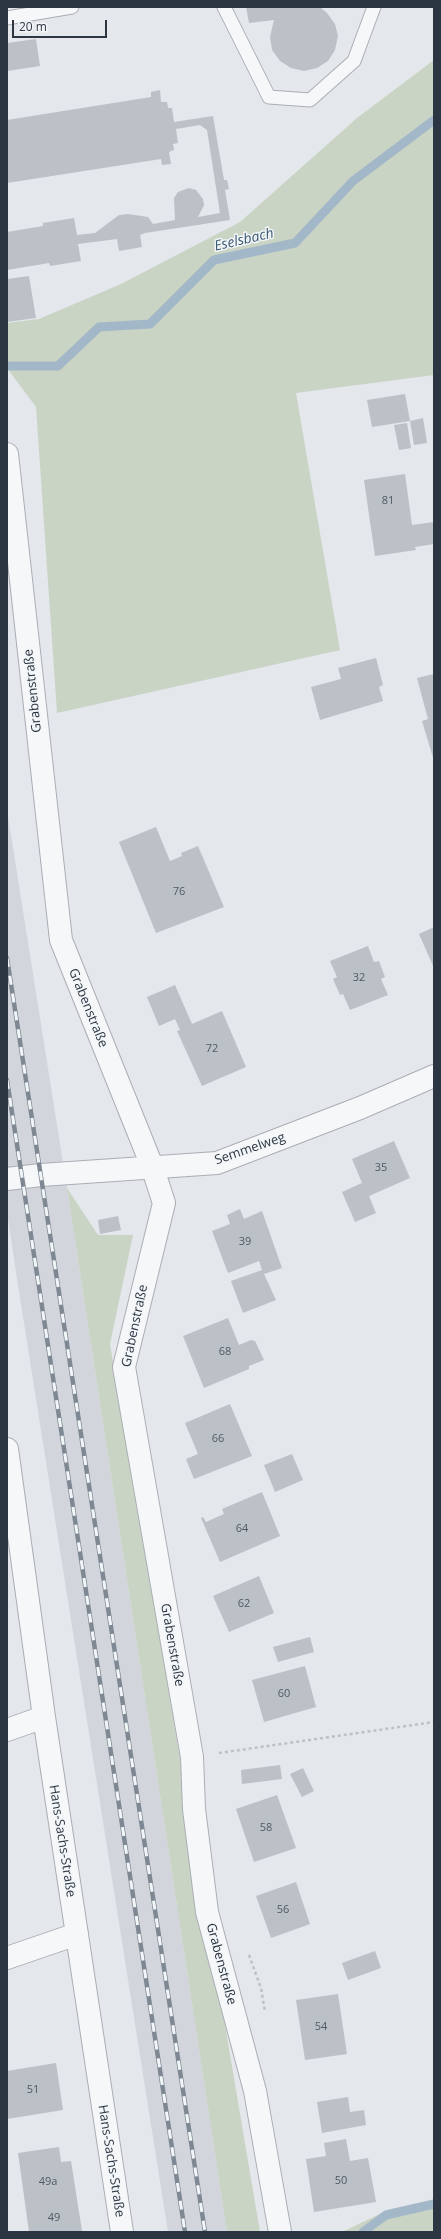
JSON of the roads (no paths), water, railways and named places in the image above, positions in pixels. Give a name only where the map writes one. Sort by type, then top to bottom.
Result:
[{"type":"street","name":"Grabenstraße","points":[[7,454],[60,940],[152,1166],[164,1203],[124,1367],[192,1757],[194,1809],[208,1912],[255,2091],[280,2232]]},
{"type":"street","name":"Semmelweg","points":[[7,1179],[152,1166],[218,1162],[360,1108],[434,1076]]},
{"type":"street","name":"Hans-Sachs-Straße","points":[[7,1449],[76,1934],[122,2232]]},
{"type":"street","points":[[7,1730],[44,1716]]},
{"type":"street","points":[[7,1958],[76,1934]]},
{"type":"lane","points":[[7,18],[72,7]]},
{"type":"lane","points":[[224,7],[269,98],[310,100],[354,61],[374,7]]},
{"type":"waterway","name":"Eselsbach","points":[[7,366],[58,366],[99,327],[150,324],[214,260],[295,243],[353,181],[434,120]]},
{"type":"waterway","points":[[363,2232],[386,2215],[434,2204]]},
{"type":"railway","points":[[7,958],[205,2232]]},
{"type":"railway","points":[[7,1080],[185,2232]]}]
